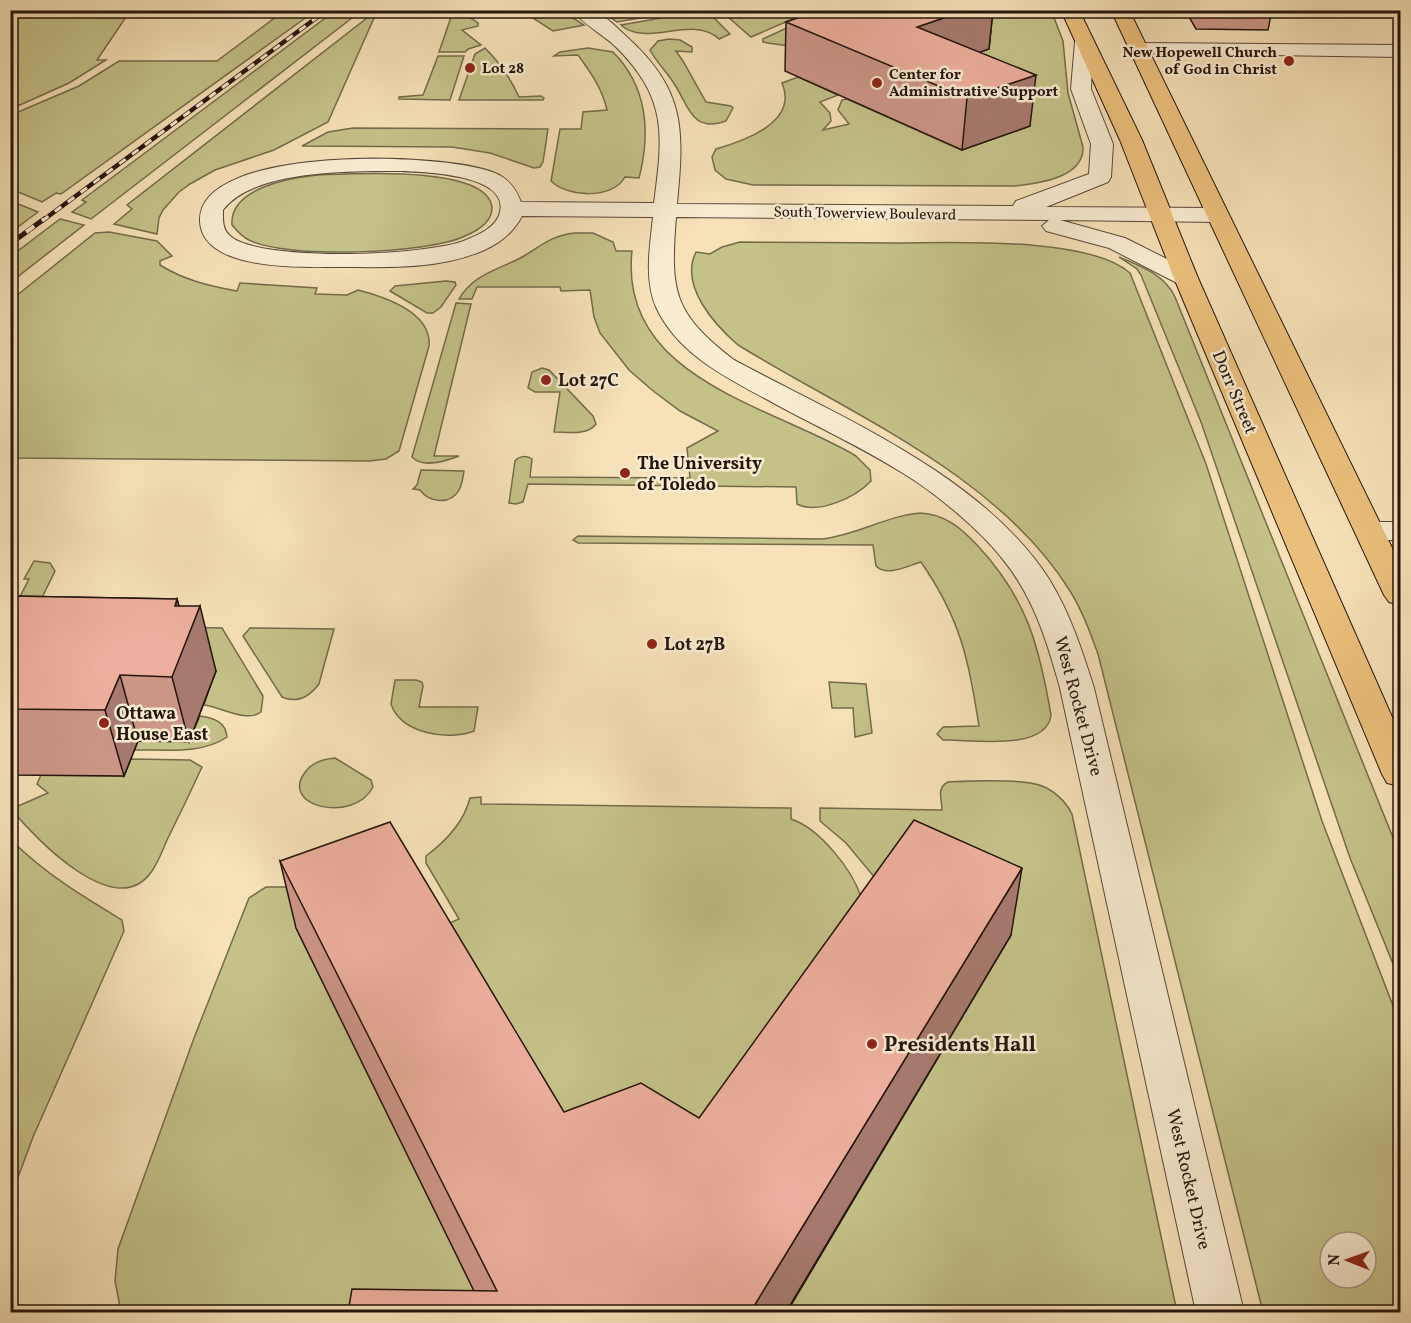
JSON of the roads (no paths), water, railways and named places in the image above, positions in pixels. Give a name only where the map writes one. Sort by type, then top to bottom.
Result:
[{"type":"main road","name":"Dorr Street","points":[[1070,10],[1131,140],[1186,278],[1401,774]]},
{"type":"main road","points":[[1120,10],[1401,595]]},
{"type":"street","name":"West Rocket Drive","points":[[581,10],[626,44],[650,75],[666,105],[670,139],[660,272],[669,306],[682,328],[725,366],[912,466],[947,491],[1011,549],[1034,580],[1051,611],[1077,688],[1220,1312]]},
{"type":"street","points":[[994,214],[1044,201],[1100,177],[1102,144],[1081,89],[1084,42]]},
{"type":"street","points":[[1138,49],[1401,51]]},
{"type":"street","points":[[326,166],[427,166],[465,170],[496,183],[509,196],[513,209],[506,224],[491,237],[470,247],[447,254],[394,260],[296,260],[254,255],[233,248],[219,240],[212,229],[209,217],[214,206],[225,195],[243,184],[275,174],[326,166]]},
{"type":"street","name":"South Towerview Boulevard","points":[[513,209],[1218,215]]},
{"type":"street","points":[[994,214],[1074,230],[1117,243],[1186,278]]},
{"type":"street","points":[[1370,531],[1401,531]]},
{"type":"railway","points":[[42,221],[327,10]]},
{"type":"railway","points":[[10,244],[44,219]]},
{"type":"place","name":"New Hopewell Church of God in Christ","points":[[1289,61]]},
{"type":"place","name":"Lot 28","points":[[470,68]]},
{"type":"place","name":"Center for Administrative Support","points":[[877,83]]},
{"type":"place","name":"Lot 27C","points":[[546,380]]},
{"type":"place","name":"The University of Toledo","points":[[625,473]]},
{"type":"place","name":"Lot 27B","points":[[652,644]]},
{"type":"place","name":"Ottawa House East","points":[[104,723]]},
{"type":"place","name":"Presidents Hall","points":[[872,1044]]}]
